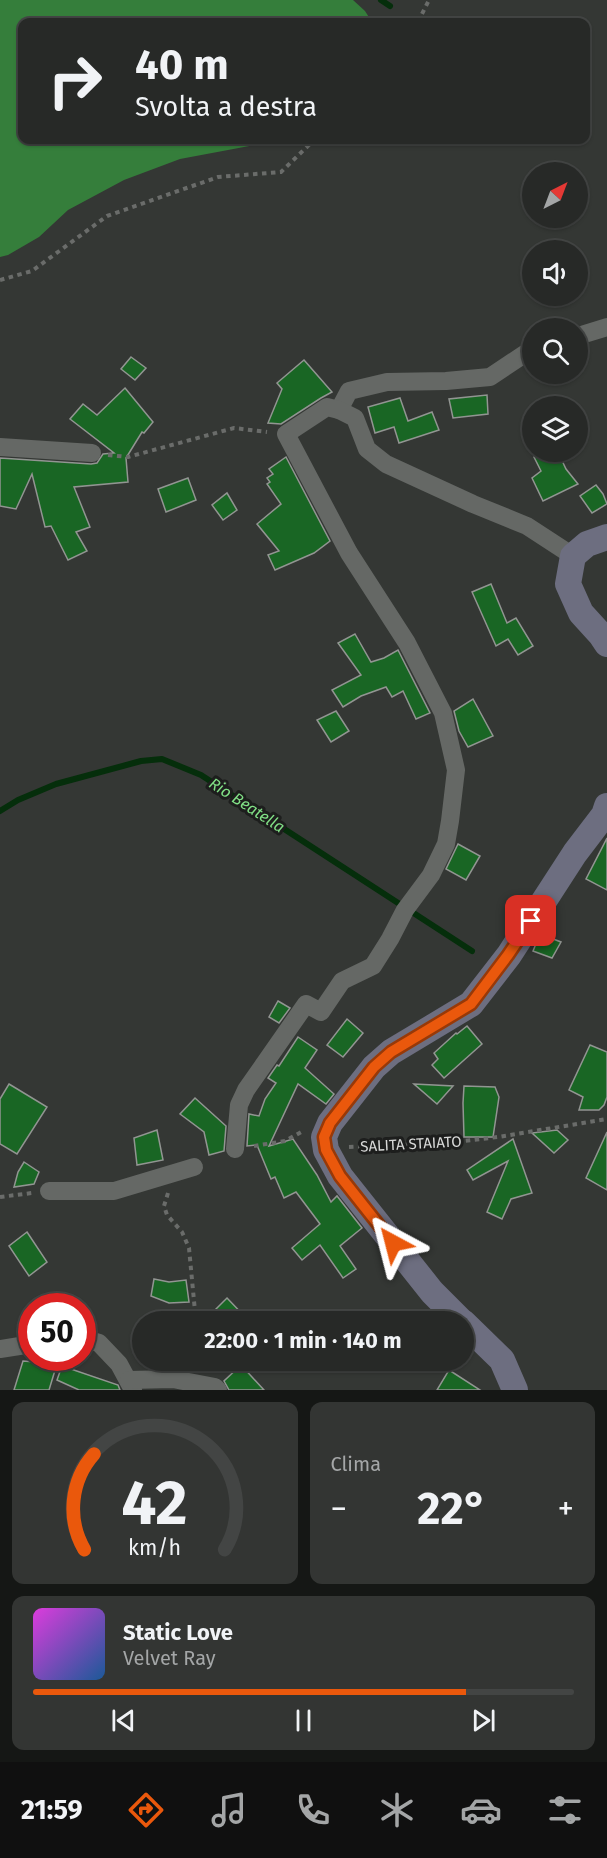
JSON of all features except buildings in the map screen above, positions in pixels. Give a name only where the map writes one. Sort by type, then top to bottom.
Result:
[{"type":"main road","points":[[607,537],[587,544],[573,556],[568,584],[581,613],[607,645]]},
{"type":"main road","points":[[452,1311],[432,1292],[340,1176],[326,1150],[324,1137],[330,1123],[374,1067],[391,1052],[471,1004],[508,955],[575,853],[604,816],[607,806]]},
{"type":"main road","points":[[474,1333],[501,1360],[514,1390]]},
{"type":"street","points":[[588,333],[607,327]]},
{"type":"street","points":[[339,410],[349,391],[387,382],[490,378],[522,356]]},
{"type":"street","points":[[235,1149],[239,1105],[246,1090],[306,1004],[321,1012],[342,981],[373,966],[405,910],[431,875],[446,844],[456,770],[443,713],[428,683],[407,643],[349,553],[286,434],[327,407],[339,410],[355,418],[368,448],[386,464],[527,526],[573,556]]},
{"type":"street","points":[[0,447],[92,453]]},
{"type":"street","points":[[49,1191],[114,1191],[194,1167]]},
{"type":"street","points":[[96,1342],[119,1364],[131,1385],[173,1378],[215,1387],[218,1390]]},
{"type":"street","points":[[0,1349],[18,1346]]},
{"type":"path","points":[[420,18],[429,0]]},
{"type":"path","points":[[0,280],[32,271],[107,216],[218,177],[281,172],[310,144]]},
{"type":"path","points":[[92,453],[128,457],[234,428],[286,434]]},
{"type":"path","name":"SALITA STAIATO","points":[[330,1123],[344,1130],[343,1142],[348,1147],[447,1143],[607,1119]]},
{"type":"path","points":[[235,1149],[285,1141],[310,1128],[322,1126],[326,1122],[330,1123]]},
{"type":"path","points":[[174,1173],[164,1206],[167,1215],[182,1232],[189,1248],[195,1311]]},
{"type":"path","points":[[0,1197],[49,1191]]},
{"type":"green space","points":[[0,0],[353,0],[365,11],[369,18],[18,18],[18,144],[259,144],[180,159],[124,180],[68,210],[39,237],[8,255],[0,257]]},
{"type":"waterway","points":[[381,0],[390,6]]},
{"type":"waterway","name":"Rio Beatella","points":[[0,811],[18,800],[56,784],[141,761],[162,759],[201,775],[472,951]]},
{"type":"route","points":[[393,1243],[340,1176],[326,1150],[324,1137],[330,1123],[374,1067],[416,1035],[471,1004],[531,921]]}]
